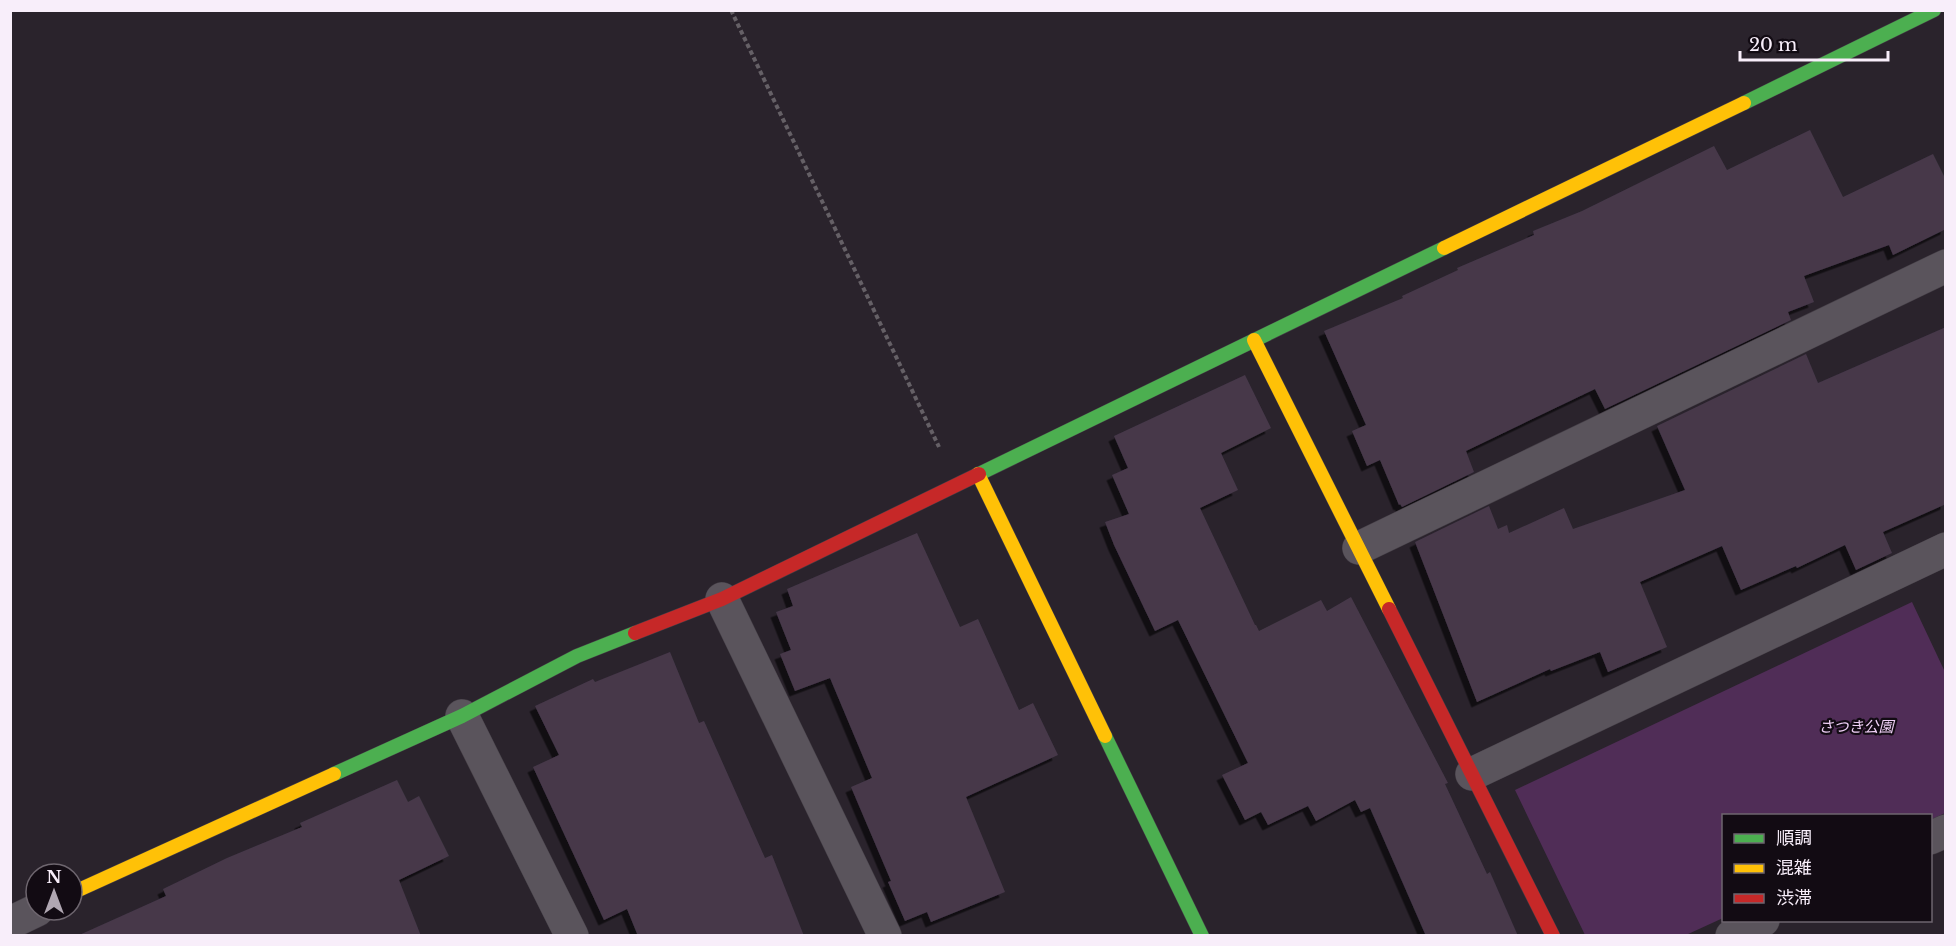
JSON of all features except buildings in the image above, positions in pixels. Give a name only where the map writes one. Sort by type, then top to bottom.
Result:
[{"type":"street","points":[[84,888],[462,716],[578,656],[722,599],[1934,10]]},
{"type":"street","points":[[1359,548],[1946,266]]},
{"type":"street","points":[[1254,340],[1553,936]]},
{"type":"street","points":[[978,474],[1202,936]]},
{"type":"street","points":[[1472,774],[1946,549]]},
{"type":"street","points":[[722,599],[885,936]]},
{"type":"street","points":[[462,716],[572,936]]},
{"type":"street","points":[[1932,837],[1946,831]]},
{"type":"street","points":[[10,923],[24,916]]},
{"type":"street","points":[[1732,936],[1761,922]]},
{"type":"path","points":[[731,10],[944,456],[978,474]]},
{"type":"green space","name":"さつき公園","points":[[1912,602],[1945,672],[1945,813],[1932,820],[1932,814],[1722,814],[1722,918],[1686,935],[1585,935],[1515,790]]},
{"type":"traffic: fast","points":[[1744,103],[1934,10]]},
{"type":"traffic: fast","points":[[979,474],[1444,248]]},
{"type":"traffic: fast","points":[[334,774],[462,716],[577,656],[635,633]]},
{"type":"traffic: fast","points":[[1105,736],[1202,936]]},
{"type":"traffic: slow","points":[[1444,248],[1744,103]]},
{"type":"traffic: slow","points":[[1254,340],[1389,609]]},
{"type":"traffic: slow","points":[[978,474],[1105,736]]},
{"type":"traffic: slow","points":[[84,888],[334,774]]},
{"type":"traffic: jam","points":[[635,633],[722,599],[979,474]]},
{"type":"traffic: jam","points":[[1389,609],[1553,936]]}]
